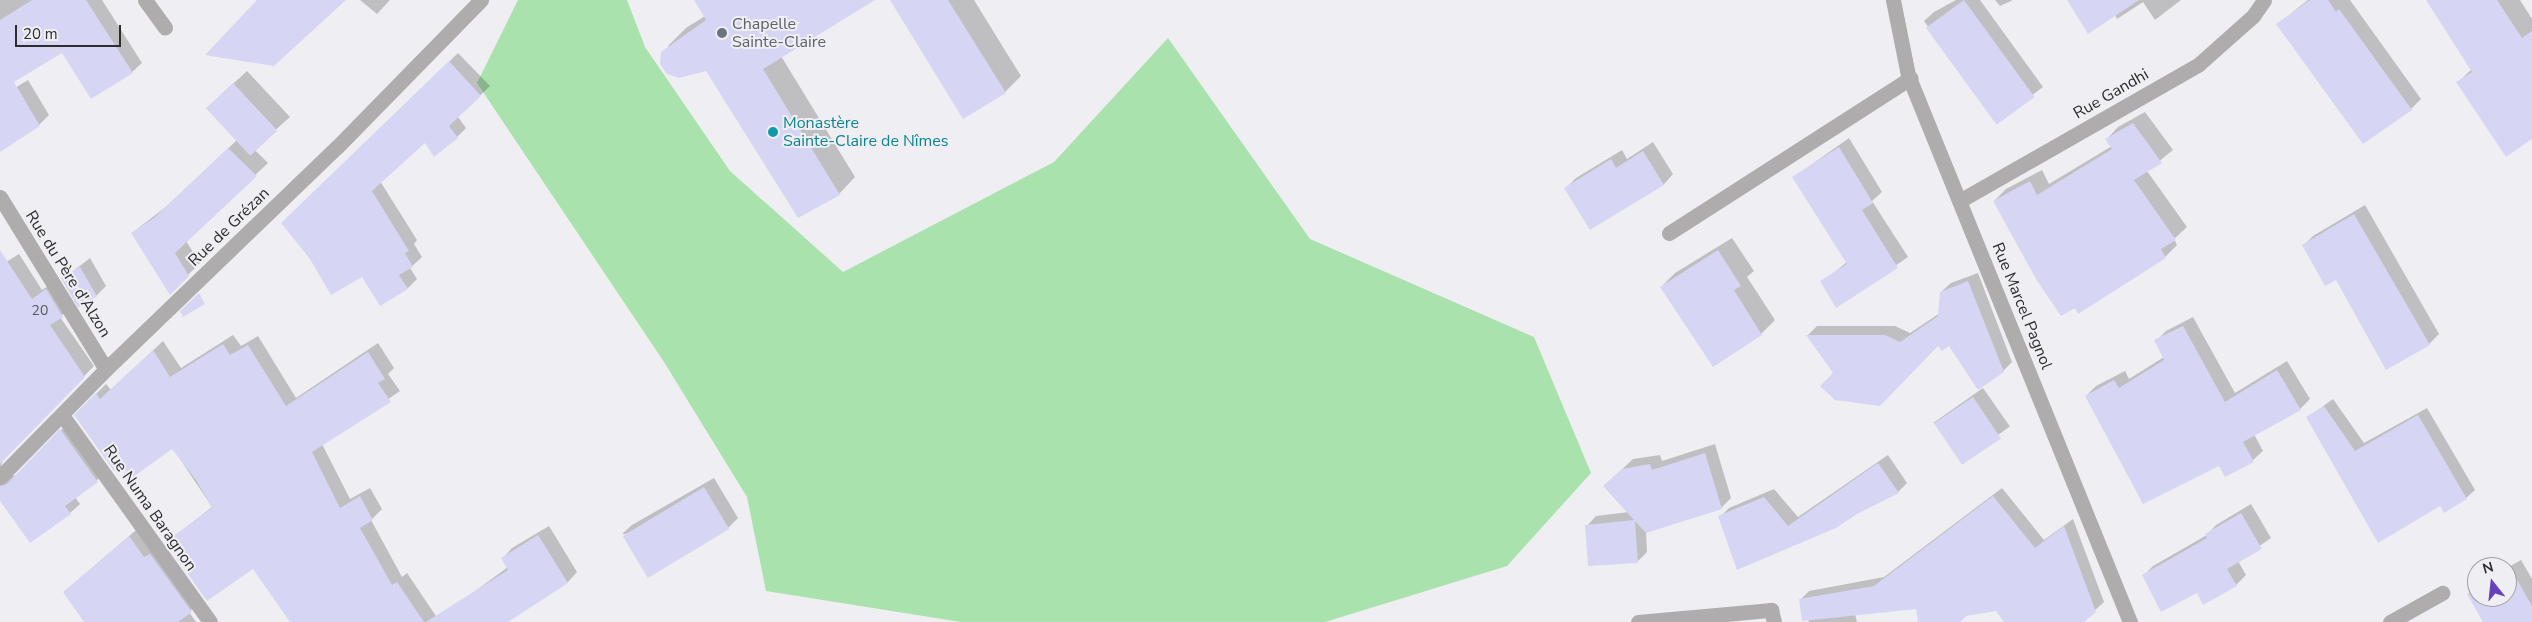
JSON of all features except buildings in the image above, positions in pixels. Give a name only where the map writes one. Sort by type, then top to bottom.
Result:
[{"type":"street","points":[[145,0],[165,28]]},
{"type":"street","name":"Rue de Grézan","points":[[0,477],[106,369],[344,140],[481,0]]},
{"type":"street","name":"Rue Marcel Pagnol","points":[[1893,0],[1910,78],[1961,200],[2130,622]]},
{"type":"street","name":"Rue Gandhi","points":[[1961,200],[2199,64],[2253,16],[2264,0]]},
{"type":"street","points":[[1668,233],[1910,78]]},
{"type":"street","name":"Rue du Père d'Alzon","points":[[0,197],[106,369]]},
{"type":"street","name":"Rue Numa Baragnon","points":[[62,414],[210,622]]},
{"type":"street","points":[[2390,622],[2442,593]]},
{"type":"street","points":[[1638,622],[1773,616]]},
{"type":"green space","points":[[518,0],[627,0],[645,47],[730,171],[843,272],[1054,162],[1168,38],[1310,239],[1534,337],[1591,473],[1507,566],[1325,622],[961,622],[766,591],[747,497],[664,362],[477,83]]},
{"type":"place","name":"Chapelle Sainte-Claire","points":[[722,33]]},
{"type":"place","name":"Monastère Sainte-Claire de Nîmes","points":[[773,132]]}]
